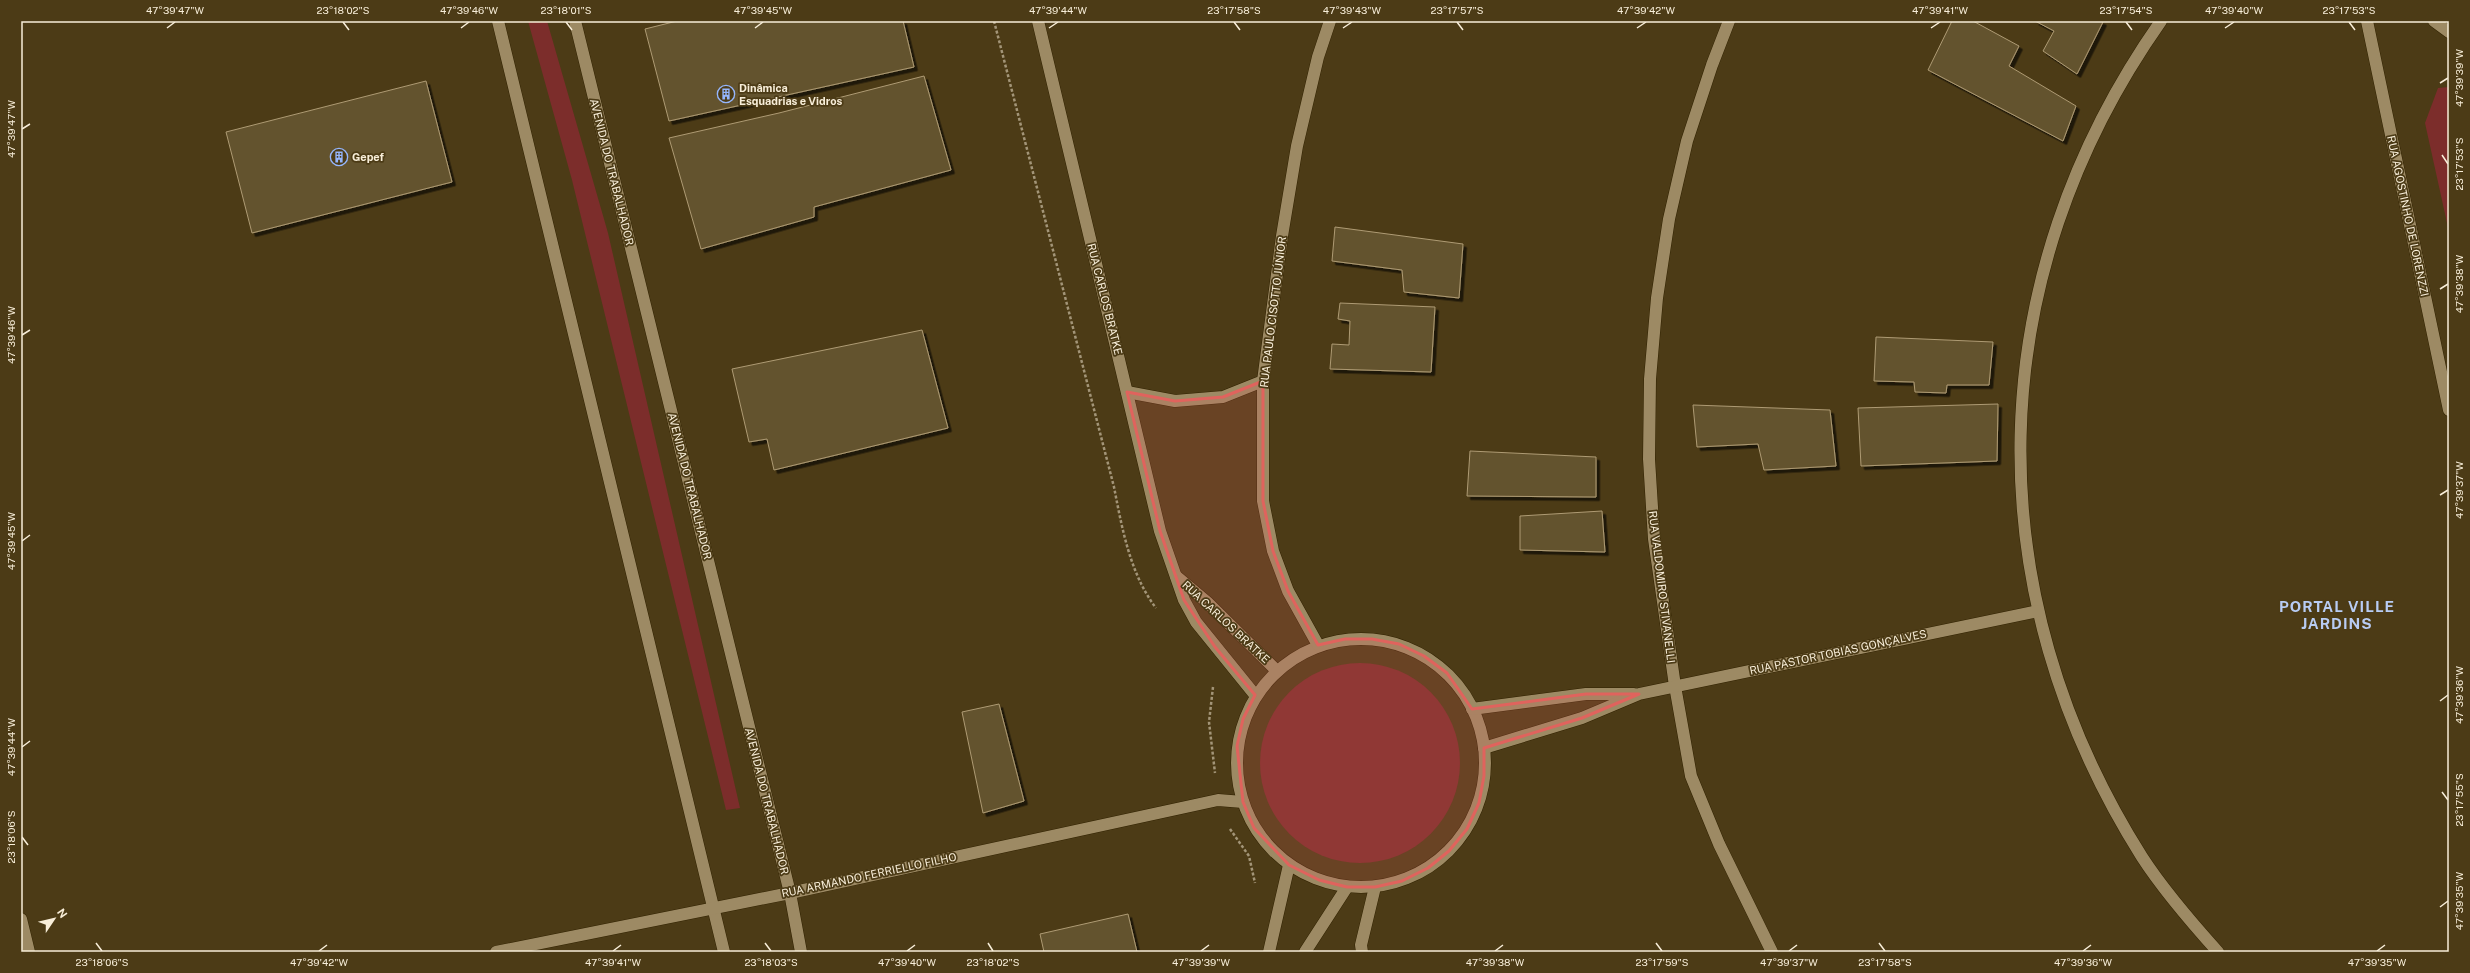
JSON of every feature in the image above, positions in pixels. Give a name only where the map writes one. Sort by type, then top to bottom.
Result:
[{"type":"street","points":[[498,21],[715,906],[724,952]]},
{"type":"street","name":"AVENIDA DO TRABALHADOR","points":[[575,21],[790,893],[801,952]]},
{"type":"street","name":"RUA CARLOS BRATKE","points":[[1038,21],[1158,524],[1175,575],[1196,622],[1255,695]]},
{"type":"street","name":"RUA PAULO CISOTTO JÚNIOR","points":[[1318,645],[1288,591],[1273,551],[1263,501],[1263,381],[1282,236],[1297,146],[1318,57],[1330,21]]},
{"type":"street","name":"RUA VALDOMIRO STIVANELLI","points":[[1729,21],[1712,64],[1688,141],[1669,219],[1657,298],[1651,372],[1649,459],[1654,539],[1675,686],[1691,776],[1719,844],[1772,952]]},
{"type":"street","points":[[2161,21],[2135,58],[2103,113],[2076,171],[2054,231],[2038,293],[2026,356],[2020,420],[2020,484],[2026,547],[2038,611],[2055,676],[2076,732],[2109,800],[2143,858],[2183,913],[2218,952]]},
{"type":"street","name":"RUA AGOSTINHO DE LORENZZI","points":[[2367,21],[2449,410]]},
{"type":"street","points":[[2434,21],[2449,32]]},
{"type":"street","points":[[1127,392],[1175,401],[1224,397],[1263,381]]},
{"type":"street","name":"RUA CARLOS BRATKE","points":[[1175,575],[1207,602],[1276,670]]},
{"type":"street","name":"RUA PASTOR TOBIAS GONÇALVES","points":[[1484,748],[1582,718],[1639,694],[2038,611]]},
{"type":"street","points":[[1345,639],[1372,639],[1399,644],[1424,656],[1447,673],[1465,695],[1472,709],[1484,748],[1484,776],[1479,803],[1467,829],[1449,851],[1428,868],[1402,881],[1375,887],[1347,887],[1319,880],[1289,865],[1271,850],[1254,828],[1243,802],[1237,746],[1243,719],[1255,695],[1276,670],[1294,657],[1318,645],[1345,639]]},
{"type":"street","name":"RUA PASTOR TOBIAS GONÇALVES","points":[[1472,709],[1586,694],[1639,694]]},
{"type":"street","name":"RUA ARMANDO FERRIELLO FILHO","points":[[496,952],[715,906],[790,893],[1218,800],[1243,802]]},
{"type":"street","points":[[1269,952],[1289,865]]},
{"type":"street","points":[[1305,952],[1347,887]]},
{"type":"street","points":[[1362,952],[1361,945],[1375,887]]},
{"type":"street","points":[[21,920],[29,952]]},
{"type":"highlighted area","points":[[1263,381],[1263,501],[1273,551],[1288,591],[1318,645],[1345,639],[1372,639],[1399,644],[1424,656],[1447,673],[1472,709],[1586,694],[1639,694],[1582,718],[1484,748],[1484,776],[1479,803],[1467,829],[1449,851],[1428,868],[1402,881],[1375,887],[1347,887],[1319,880],[1289,865],[1254,828],[1243,802],[1237,746],[1243,719],[1255,695],[1215,647],[1184,600],[1160,531],[1127,392],[1175,401],[1223,397]]},
{"type":"shaded area","points":[[528,21],[547,21],[608,233],[740,808],[726,810],[572,180]]},
{"type":"shaded area","points":[[2449,87],[2449,232],[2425,123],[2438,88]]},
{"type":"shaded area","points":[[1370,663],[1380,664],[1407,674],[1424,685],[1438,699],[1453,725],[1459,743],[1459,783],[1449,810],[1438,827],[1424,841],[1407,852],[1380,862],[1350,863],[1340,862],[1313,852],[1296,841],[1282,827],[1271,810],[1261,783],[1260,753],[1261,743],[1271,716],[1282,699],[1296,685],[1313,674],[1340,664]]},
{"type":"building","name":"Dinâmica Esquadrias e Vidros","points":[[677,21],[903,21],[914,67],[669,121],[645,29]]},
{"type":"building","points":[[1952,21],[1973,21],[2019,46],[2009,66],[2076,106],[2063,141],[1928,70]]},
{"type":"building","points":[[2035,21],[2103,22],[2077,74],[2043,51],[2054,31]]},
{"type":"building","points":[[924,76],[951,170],[814,207],[814,217],[701,249],[669,138],[779,113]]},
{"type":"building","name":"Gepef","points":[[426,81],[452,182],[252,233],[226,132]]},
{"type":"building","points":[[1335,227],[1463,244],[1459,298],[1404,292],[1402,270],[1332,261]]},
{"type":"building","points":[[1340,303],[1435,307],[1431,372],[1330,369],[1332,344],[1349,345],[1350,321],[1338,319]]},
{"type":"building","points":[[922,330],[948,428],[774,470],[767,439],[749,442],[732,369]]},
{"type":"building","points":[[1876,337],[1993,342],[1989,385],[1947,385],[1946,393],[1915,392],[1914,382],[1874,381]]},
{"type":"building","points":[[1998,404],[1997,461],[1861,466],[1858,408]]},
{"type":"building","points":[[1693,405],[1830,410],[1836,466],[1764,470],[1758,444],[1697,447]]},
{"type":"building","points":[[1470,451],[1596,457],[1596,497],[1467,496]]},
{"type":"building","points":[[1602,511],[1605,552],[1520,550],[1520,516]]},
{"type":"building","points":[[999,704],[1024,801],[983,813],[962,712]]},
{"type":"building","points":[[1128,914],[1137,952],[1044,952],[1040,934]]},
{"type":"place","name":"Dinâmica Esquadrias e Vidros","points":[[726,94]]},
{"type":"place","name":"Gepef","points":[[339,157]]},
{"type":"district","name":"PORTAL VILLE JARDINS","points":[[2337,616]]}]
